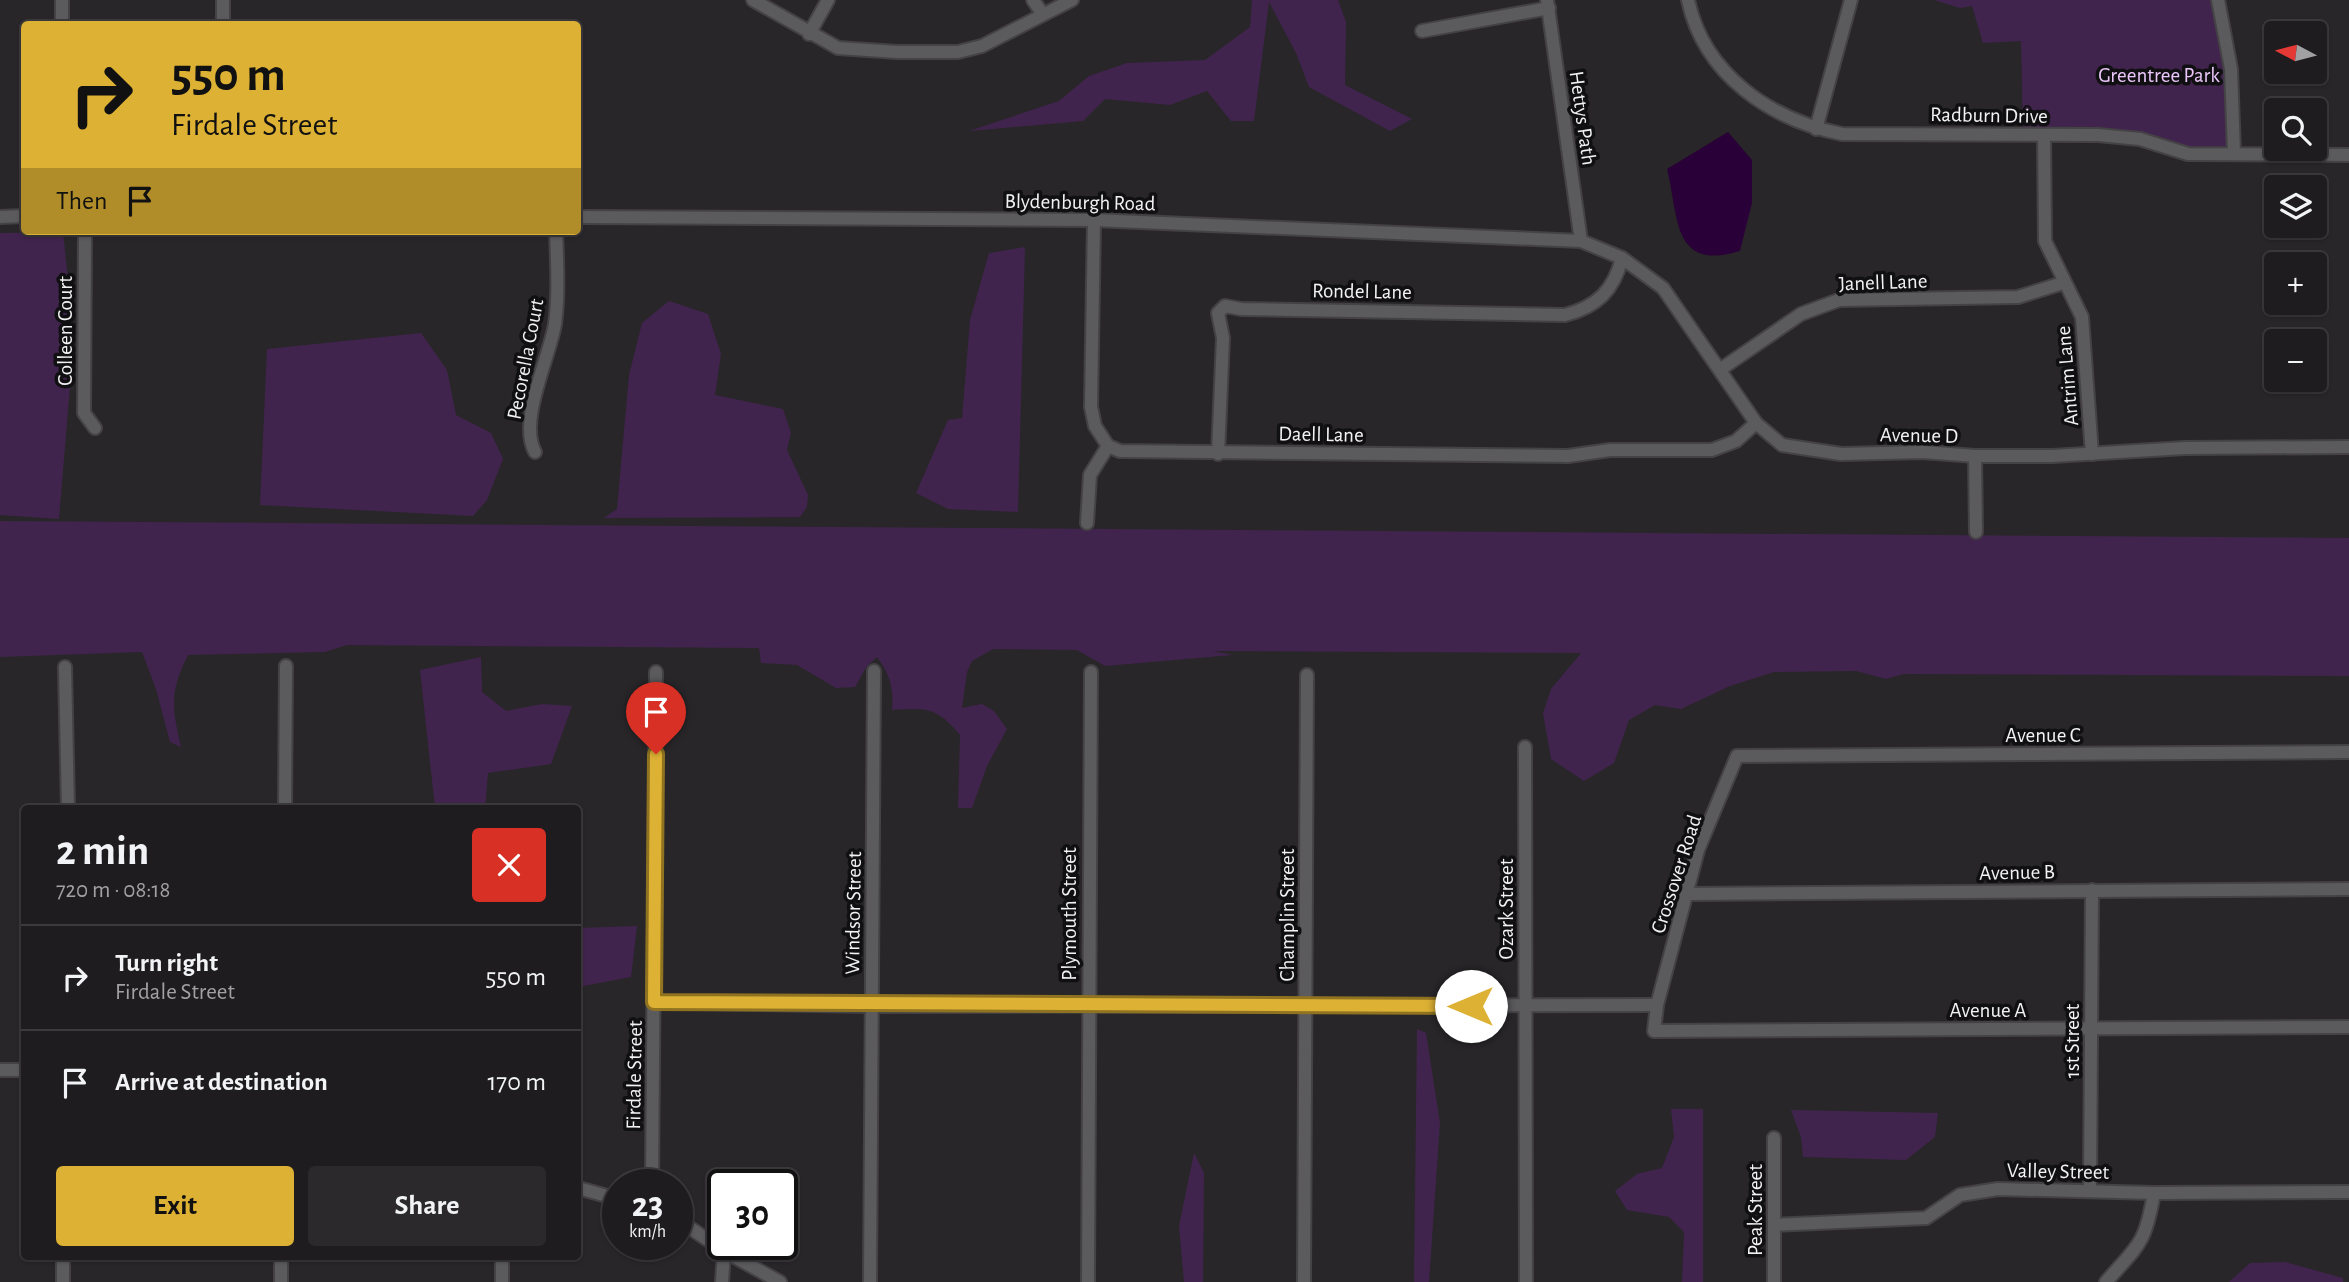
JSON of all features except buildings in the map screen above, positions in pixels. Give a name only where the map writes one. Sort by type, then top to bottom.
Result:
[{"type":"street","points":[[62,0],[62,21]]},
{"type":"street","points":[[223,0],[223,21]]},
{"type":"street","points":[[753,0],[838,48],[858,51],[958,52],[982,46],[1072,0]]},
{"type":"street","points":[[809,34],[828,0]]},
{"type":"street","points":[[1033,0],[1042,13]]},
{"type":"street","name":"Radburn Drive","points":[[1688,0],[1702,37],[1718,63],[1744,90],[1772,111],[1816,129],[1842,134],[2098,135],[2140,139],[2188,154],[2349,155]]},
{"type":"street","points":[[1816,129],[1851,0]]},
{"type":"street","points":[[2218,0],[2231,69],[2234,153]]},
{"type":"street","points":[[1422,31],[1548,4]]},
{"type":"street","name":"Hettys Path","points":[[1548,4],[1581,241]]},
{"type":"street","name":"Antrim Lane","points":[[2044,136],[2045,241],[2063,283],[2082,317],[2086,338],[2092,454]]},
{"type":"street","points":[[0,216],[21,216]]},
{"type":"street","name":"Blydenburgh Road","points":[[581,217],[1094,220],[1581,241]]},
{"type":"street","points":[[1087,523],[1090,475],[1108,446],[1094,426],[1091,407],[1094,220]]},
{"type":"street","name":"Colleen Court","points":[[85,235],[84,413],[94,428]]},
{"type":"street","name":"Pecorella Court","points":[[535,452],[529,425],[555,322],[556,235]]},
{"type":"street","name":"Avenue D","points":[[1581,241],[1622,258],[1663,288],[1756,423],[1782,445],[1816,452],[1975,456],[2092,454],[2172,448],[2349,447]]},
{"type":"street","name":"Rondel Lane","points":[[1218,454],[1223,338],[1218,313],[1225,306],[1241,309],[1566,314],[1601,300],[1618,276],[1622,258]]},
{"type":"street","name":"Janell Lane","points":[[1721,369],[1801,314],[1839,300],[2018,297],[2063,283]]},
{"type":"street","name":"Daell Lane","points":[[1108,446],[1132,453],[1218,454],[1568,456],[1610,450],[1698,452],[1726,446],[1756,423]]},
{"type":"street","points":[[1975,456],[1976,532]]},
{"type":"street","points":[[285,805],[286,666]]},
{"type":"street","points":[[65,667],[68,805]]},
{"type":"street","name":"Windsor Street","points":[[870,1282],[874,671]]},
{"type":"street","name":"Firdale Street","points":[[652,1169],[656,672]]},
{"type":"street","name":"Plymouth Street","points":[[1088,1282],[1091,672]]},
{"type":"street","name":"Champlin Street","points":[[1304,1282],[1307,675]]},
{"type":"street","name":"Ozark Street","points":[[1525,747],[1525,1282]]},
{"type":"street","name":"Avenue C","points":[[1737,756],[2349,752]]},
{"type":"street","name":"Crossover Road","points":[[1657,1004],[1699,850],[1737,756]]},
{"type":"street","name":"Avenue B","points":[[1686,894],[2349,889]]},
{"type":"street","name":"1st Street","points":[[2090,1191],[2092,890]]},
{"type":"street","points":[[654,1002],[871,1006],[1088,1003],[1306,1006],[1657,1004]]},
{"type":"street","name":"Avenue A","points":[[1657,1004],[1654,1031],[2349,1027]]},
{"type":"street","points":[[0,1070],[21,1070]]},
{"type":"street","name":"Peak Street","points":[[1774,1138],[1774,1282]]},
{"type":"street","points":[[581,1189],[602,1195]]},
{"type":"street","name":"Valley Street","points":[[1774,1225],[1926,1218],[1960,1195],[1984,1190],[2349,1192]]},
{"type":"street","points":[[2106,1282],[2133,1254],[2146,1235],[2154,1193]]},
{"type":"street","points":[[63,1260],[63,1282]]},
{"type":"street","points":[[281,1260],[281,1282]]},
{"type":"street","points":[[502,1260],[502,1282]]},
{"type":"street","points":[[722,1282],[723,1260]]},
{"type":"street","points":[[740,1260],[780,1282]]},
{"type":"green space","points":[[1252,0],[1338,0],[1346,22],[1345,85],[1412,119],[1390,131],[1309,87],[1296,53],[1269,2],[1254,121],[1231,121],[1207,91],[1170,105],[1105,99],[1083,121],[969,131],[1059,101],[1089,76],[1127,63],[1205,60],[1250,27]]},
{"type":"green space","name":"Greentree Park","points":[[1934,0],[2210,0],[2226,68],[2230,150],[2188,154],[2140,139],[2023,134],[2021,41],[1983,43],[1972,6],[1960,8]]},
{"type":"green space","points":[[0,233],[63,235],[74,338],[59,519],[0,515]]},
{"type":"green space","points":[[1025,247],[1018,512],[948,509],[916,493],[948,420],[962,418],[970,320],[989,253]]},
{"type":"green space","points":[[669,301],[708,314],[721,354],[715,395],[783,409],[791,433],[787,450],[808,495],[807,507],[800,517],[604,518],[617,509],[629,375],[642,323]]},
{"type":"green space","points":[[421,333],[447,370],[456,415],[491,433],[503,459],[487,500],[473,516],[260,505],[267,349]]},
{"type":"green space","points":[[0,521],[2349,538],[2349,676],[1904,674],[1886,679],[1856,671],[1774,672],[1730,686],[1681,709],[1655,705],[1629,720],[1614,763],[1584,781],[1551,759],[1543,713],[1551,689],[1581,653],[1213,651],[1233,655],[1105,666],[1077,650],[993,649],[972,661],[967,672],[962,708],[982,704],[994,711],[1007,729],[987,766],[972,808],[958,808],[960,735],[944,719],[931,711],[892,710],[890,682],[877,657],[867,666],[855,687],[836,688],[797,665],[761,663],[759,648],[347,645],[325,652],[188,655],[178,680],[174,700],[181,747],[170,742],[156,689],[142,652],[0,657]]},
{"type":"green space","points":[[481,657],[482,692],[506,711],[542,704],[572,706],[551,764],[488,773],[485,805],[435,805],[420,670]]},
{"type":"green space","points":[[637,926],[631,977],[581,986],[581,928]]},
{"type":"green space","points":[[1417,1029],[1426,1033],[1440,1123],[1429,1282],[1414,1282]]},
{"type":"green space","points":[[1671,1109],[1703,1109],[1703,1282],[1682,1282],[1684,1232],[1669,1217],[1627,1210],[1615,1191],[1637,1174],[1662,1168],[1674,1137]]},
{"type":"green space","points":[[1791,1110],[1938,1113],[1935,1137],[1906,1160],[1803,1157],[1801,1137]]},
{"type":"green space","points":[[1194,1153],[1204,1173],[1203,1282],[1184,1282],[1179,1226]]},
{"type":"green space","points":[[2285,1262],[2343,1278],[2343,1282],[2229,1282],[2250,1263]]},
{"type":"shaded area","points":[[1728,132],[1752,160],[1752,203],[1740,251],[1718,255],[1702,254],[1690,247],[1682,236],[1667,169]]},
{"type":"route","points":[[656,754],[654,1002],[871,1006],[1088,1003],[1471,1006]]}]
